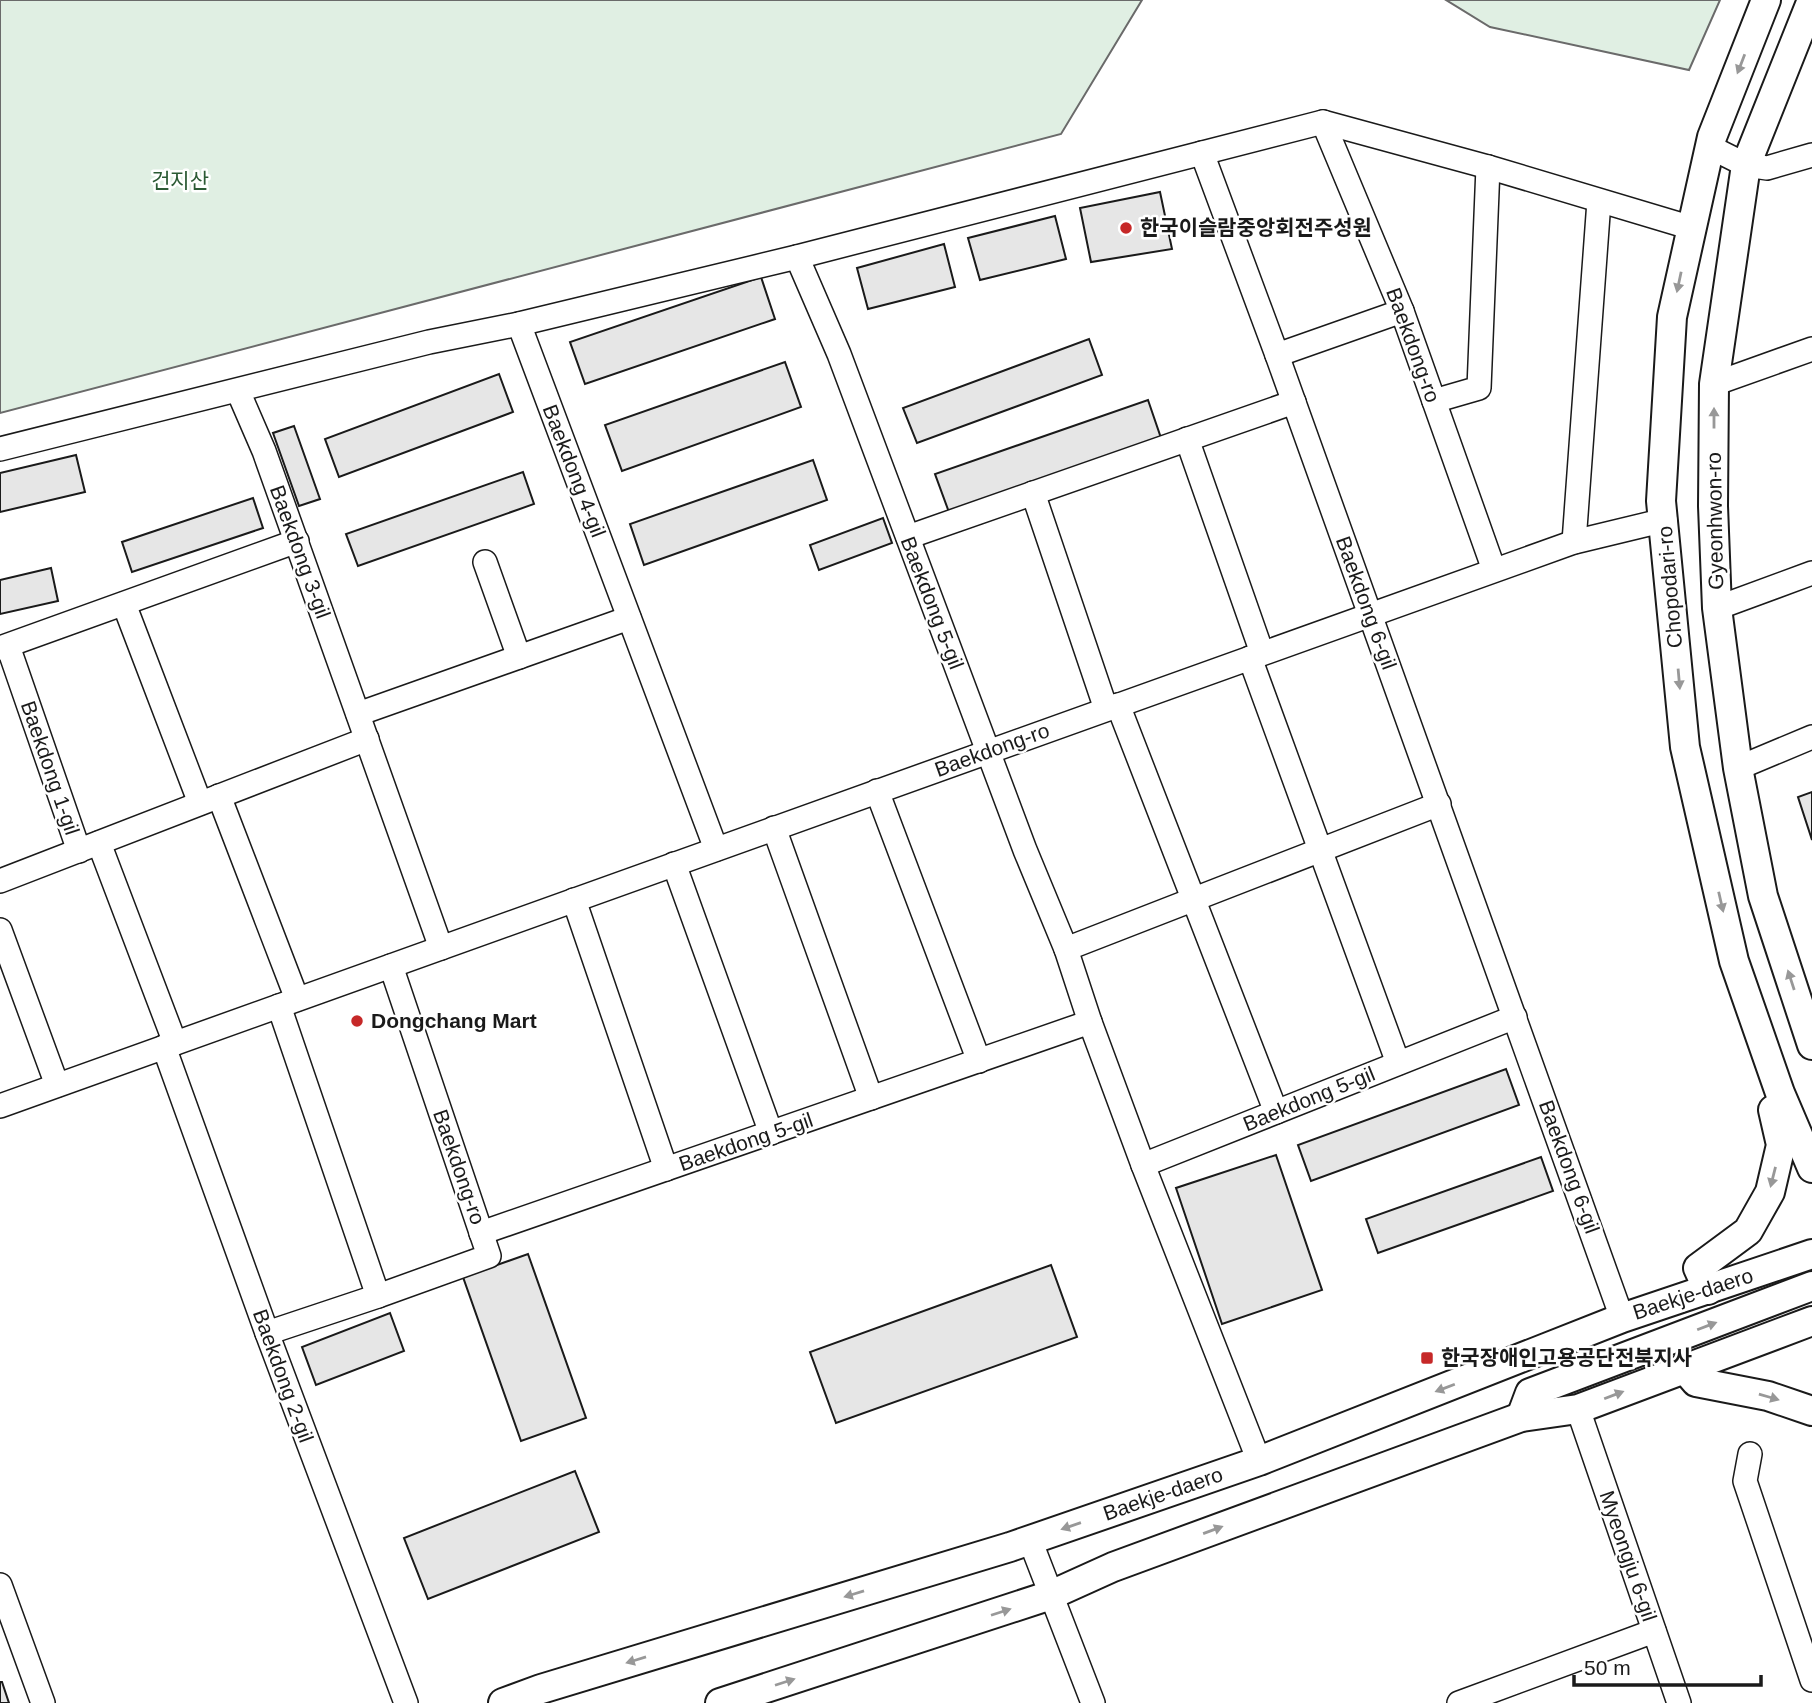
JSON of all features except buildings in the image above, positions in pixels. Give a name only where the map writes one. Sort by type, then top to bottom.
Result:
[{"type":"street","name":"Chopodari-ro","points":[[1766,0],[1710,147],[1672,317],[1661,501],[1665,520],[1685,747],[1734,961],[1780,1093],[1812,1168]]},
{"type":"street","name":"Gyeonhwon-ro","points":[[1811,0],[1746,165],[1714,384],[1713,506],[1717,608],[1738,768],[1763,896],[1812,1045]]},
{"type":"street","points":[[0,449],[429,342],[519,324],[797,257],[1323,122],[1488,167],[1692,228]]},
{"type":"street","name":"Baekdong-ro","points":[[1323,122],[1402,311],[1494,570]]},
{"type":"street","points":[[1710,147],[1746,165],[1767,167],[1812,155]]},
{"type":"street","name":"Baekdong 6-gil","points":[[1202,153],[1371,615],[1622,1318]]},
{"type":"street","points":[[1434,401],[1479,388],[1488,167]]},
{"type":"street","points":[[1574,542],[1599,201]]},
{"type":"street","name":"Baekdong 5-gil","points":[[797,257],[839,354],[988,752],[1066,949],[1143,1165],[1259,1461]]},
{"type":"street","points":[[1277,355],[1402,311]]},
{"type":"street","name":"Baekdong 4-gil","points":[[519,324],[716,849]]},
{"type":"street","points":[[1714,384],[1812,349]]},
{"type":"street","name":"Baekdong 3-gil","points":[[238,391],[264,451],[297,541],[441,948]]},
{"type":"street","points":[[908,537],[1294,402]]},
{"type":"street","points":[[1187,439],[1320,850],[1398,1063],[1515,1017]]},
{"type":"street","points":[[1033,493],[1112,707],[1193,900],[1276,1112]]},
{"type":"street","name":"Baekdong-ro","points":[[0,1106],[1494,570],[1574,542],[1665,520]]},
{"type":"street","points":[[4,647],[297,541]]},
{"type":"street","points":[[485,562],[519,657]]},
{"type":"street","points":[[1717,608],[1812,573]]},
{"type":"street","points":[[124,604],[210,800],[288,1002],[378,1296]]},
{"type":"street","points":[[358,714],[629,618]]},
{"type":"street","name":"Baekdong 1-gil","points":[[4,647],[89,847]]},
{"type":"street","points":[[1738,768],[1812,737]]},
{"type":"street","points":[[210,800],[367,739]]},
{"type":"street","points":[[877,791],[979,1061]]},
{"type":"street","name":"Baekdong 1-gil","points":[[0,881],[210,800]]},
{"type":"street","points":[[1066,949],[1439,804]]},
{"type":"street","points":[[774,828],[871,1098]]},
{"type":"street","points":[[89,847],[169,1045]]},
{"type":"street","points":[[674,864],[771,1133]]},
{"type":"street","points":[[574,900],[666,1169]]},
{"type":"street","points":[[0,930],[57,1086]]},
{"type":"street","name":"Baekdong-ro","points":[[267,1333],[489,1256],[391,966]]},
{"type":"street","name":"Baekdong 5-gil","points":[[481,1233],[1090,1022]]},
{"type":"street","name":"Baekdong 2-gil","points":[[169,1045],[267,1333],[407,1703]]},
{"type":"street","name":"Baekdong 5-gil","points":[[1143,1165],[1398,1063]]},
{"type":"street","points":[[1708,1290],[1698,1268],[1748,1231],[1770,1192],[1781,1145],[1770,1098],[1780,1093]]},
{"type":"street","name":"Baekje-daero","points":[[503,1703],[554,1685],[1030,1540],[1259,1461],[1622,1318],[1812,1254]]},
{"type":"street","points":[[1521,1417],[1530,1393],[1812,1286]]},
{"type":"street","points":[[720,1703],[1051,1595],[1113,1567],[1521,1417],[1578,1409],[1812,1321]]},
{"type":"street","points":[[1684,1368],[1696,1382],[1768,1396],[1812,1411]]},
{"type":"street","name":"Myeongju 6-gil","points":[[1578,1409],[1679,1703]]},
{"type":"street","points":[[1751,1454],[1745,1481],[1812,1680]]},
{"type":"street","points":[[1030,1540],[1093,1703]]},
{"type":"street","points":[[0,1585],[6,1619],[43,1703]]},
{"type":"street","points":[[1459,1703],[1654,1632]]},
{"type":"green space","name":"건지산","points":[[0,0],[1142,0],[1061,134],[0,413]]},
{"type":"green space","points":[[1446,0],[1720,0],[1689,70],[1490,27]]},
{"type":"place","name":"한국이슬람중앙회전주성원","points":[[1126,228]]},
{"type":"place","name":"Dongchang Mart","points":[[357,1021]]},
{"type":"place","name":"한국장애인고용공단전북지사","points":[[1427,1358]]}]
